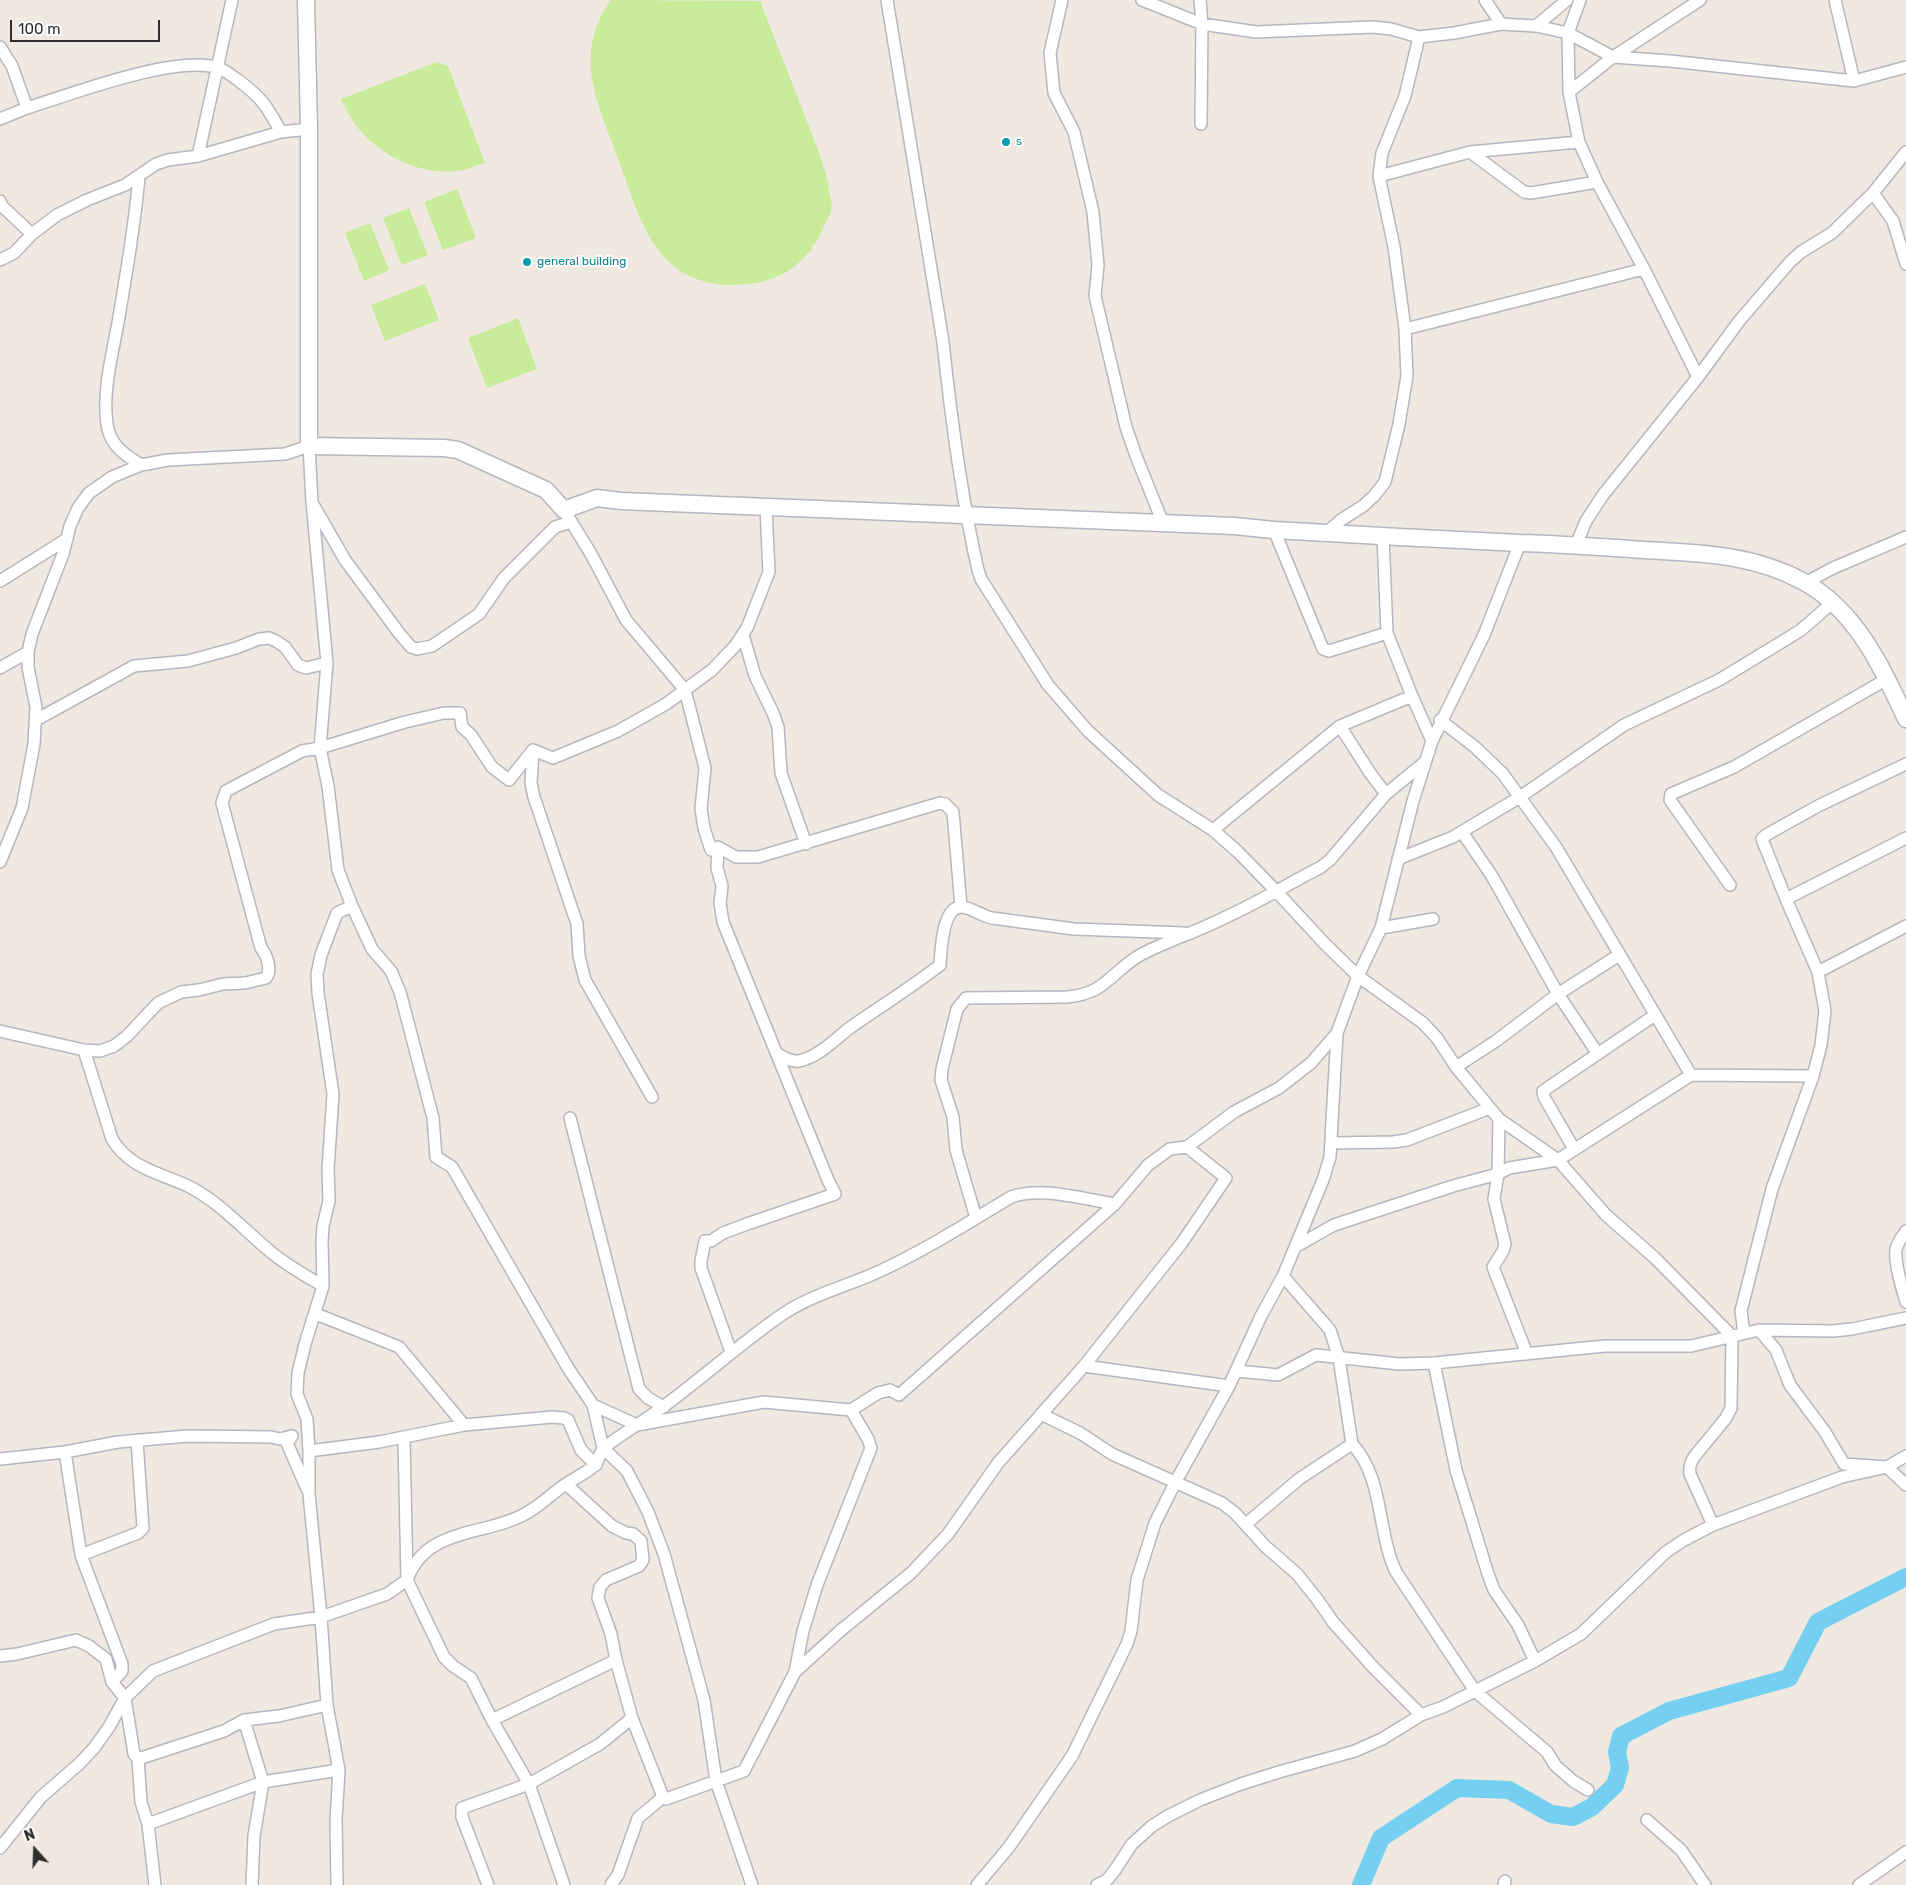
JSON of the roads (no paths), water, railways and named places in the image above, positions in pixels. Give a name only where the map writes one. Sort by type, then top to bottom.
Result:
[{"type":"street","points":[[198,156],[232,0]]},
{"type":"street","points":[[306,0],[310,129],[309,446],[312,502],[327,663],[320,748],[328,786],[338,870],[372,949],[391,971],[400,992],[433,1118],[436,1157],[452,1167],[568,1368],[593,1405],[603,1448],[627,1471],[648,1512],[664,1554],[704,1700],[716,1782],[752,1885]]},
{"type":"street","points":[[887,0],[944,342],[947,381],[967,515],[976,563],[982,579],[1048,685],[1088,731],[1158,795],[1213,830],[1238,852],[1358,976],[1424,1023],[1437,1038],[1456,1067],[1499,1120],[1558,1160],[1606,1215],[1655,1258],[1732,1336],[1731,1408],[1726,1418],[1690,1462],[1690,1474],[1713,1525]]},
{"type":"street","points":[[1062,0],[1050,53],[1054,93],[1074,132],[1093,212],[1098,265],[1095,296],[1126,426],[1163,523]]},
{"type":"street","points":[[1142,0],[1202,24],[1256,32],[1372,27],[1391,29],[1418,36],[1454,33],[1501,24],[1536,26],[1568,33],[1612,57],[1854,81],[1906,67]]},
{"type":"street","points":[[1200,0],[1202,24],[1201,124]]},
{"type":"street","points":[[1485,0],[1501,24]]},
{"type":"street","points":[[1536,26],[1567,0]]},
{"type":"street","points":[[1580,0],[1568,33],[1569,92],[1579,142],[1597,182],[1644,269],[1698,377]]},
{"type":"street","points":[[1569,92],[1612,57],[1700,0]]},
{"type":"street","points":[[1835,0],[1854,81]]},
{"type":"street","points":[[1326,533],[1341,520],[1363,506],[1385,482],[1399,424],[1407,376],[1405,329],[1394,247],[1379,176],[1382,153],[1405,96],[1418,36]]},
{"type":"street","points":[[0,47],[12,66],[27,108]]},
{"type":"street","points":[[0,118],[93,87],[174,66],[201,65],[226,71],[260,98],[280,132]]},
{"type":"street","points":[[0,260],[14,253],[32,234],[57,215],[124,185],[156,164],[168,160],[198,156],[280,132],[310,129]]},
{"type":"street","points":[[1379,176],[1470,152],[1579,142]]},
{"type":"street","points":[[1470,152],[1524,192],[1531,193],[1597,182]]},
{"type":"street","points":[[1576,545],[1586,521],[1603,495],[1698,377],[1740,320],[1790,262],[1801,252],[1832,233],[1873,193],[1906,152]]},
{"type":"street","points":[[139,176],[136,214],[109,372],[106,410],[108,430],[115,444],[124,454],[141,465]]},
{"type":"street","points":[[1873,193],[1893,221],[1906,264]]},
{"type":"street","points":[[0,201],[2,206],[32,234]]},
{"type":"street","points":[[1405,329],[1644,269]]},
{"type":"street","points":[[0,862],[22,808],[36,720],[36,707],[28,667],[28,652],[32,634],[63,554],[70,526],[78,508],[89,493],[112,477],[141,465],[168,460],[285,454],[309,446],[444,448],[458,450],[546,490],[567,516],[591,554],[626,620],[685,690],[705,768],[701,809],[704,828],[712,850],[718,847]]},
{"type":"street","points":[[312,502],[345,560],[399,633],[411,647],[417,649],[432,646],[480,614],[504,578],[555,527],[567,516],[597,498],[621,501],[1234,526],[1326,533],[1576,545],[1726,556],[1759,564],[1806,583],[1832,603],[1868,644],[1887,678],[1906,719]]},
{"type":"street","points":[[533,750],[553,758],[590,744],[647,716],[712,670],[743,635],[765,585],[769,572],[766,507]]},
{"type":"street","points":[[1274,530],[1323,649],[1328,651],[1387,633]]},
{"type":"street","points":[[1383,536],[1387,633],[1432,741]]},
{"type":"street","points":[[1806,583],[1833,568],[1906,537]]},
{"type":"street","points":[[0,581],[67,539]]},
{"type":"street","points":[[977,1885],[1009,1847],[1072,1756],[1127,1644],[1137,1580],[1155,1524],[1176,1481],[1237,1371],[1261,1316],[1283,1276],[1323,1180],[1330,1157],[1337,1033],[1358,976],[1381,928],[1398,859],[1432,741],[1440,720],[1484,635],[1520,543]]},
{"type":"street","points":[[1398,859],[1462,832],[1520,797],[1624,725],[1718,680],[1802,630],[1832,603]]},
{"type":"street","points":[[743,635],[755,676],[778,727],[781,773],[806,844]]},
{"type":"street","points":[[36,720],[134,666],[188,661],[236,648],[259,639],[269,638],[276,641],[285,647],[298,665],[306,668],[327,663]]},
{"type":"street","points":[[0,668],[28,652]]},
{"type":"street","points":[[1730,885],[1670,800],[1671,794],[1734,767],[1887,678]]},
{"type":"street","points":[[1213,830],[1340,726],[1412,696]]},
{"type":"street","points":[[0,1031],[84,1050],[100,1051],[114,1046],[127,1036],[158,1003],[181,992],[223,984],[253,982],[268,976],[265,952],[261,948],[222,803],[226,791],[302,751],[320,748],[444,712],[460,713],[462,727],[471,734],[492,767],[509,780],[533,750]]},
{"type":"street","points":[[1440,720],[1487,758],[1503,774],[1556,847],[1618,955],[1691,1075]]},
{"type":"street","points":[[1340,726],[1386,794]]},
{"type":"street","points":[[533,750],[531,784],[577,924],[580,962],[585,980],[652,1097]]},
{"type":"street","points":[[976,1218],[956,1150],[953,1117],[941,1080],[957,1009],[966,998],[1041,998],[1083,995],[1104,983],[1125,964],[1136,957],[1225,918],[1321,867],[1330,860],[1386,794],[1425,762]]},
{"type":"street","points":[[1744,1332],[1741,1311],[1772,1188],[1813,1076],[1821,1045],[1826,1011],[1818,972],[1762,839],[1818,806],[1906,764]]},
{"type":"street","points":[[718,847],[736,857],[751,859],[940,803],[945,804],[953,812],[954,817],[961,907]]},
{"type":"street","points":[[1462,832],[1492,876],[1558,994],[1598,1054]]},
{"type":"street","points":[[1786,899],[1906,838]]},
{"type":"street","points":[[718,847],[717,868],[722,886],[720,903],[723,922],[835,1194],[723,1233],[711,1241],[705,1241],[701,1268],[731,1352]]},
{"type":"street","points":[[337,1885],[336,1820],[339,1770],[327,1705],[321,1616],[309,1494],[307,1419],[297,1394],[298,1373],[305,1344],[324,1286],[322,1241],[323,1226],[329,1201],[328,1169],[333,1094],[318,994],[317,974],[321,955],[337,913],[352,906]]},
{"type":"street","points":[[778,1054],[793,1062],[822,1050],[940,964],[944,927],[953,911],[961,907],[992,918],[1074,929],[1186,934]]},
{"type":"street","points":[[1381,928],[1433,919]]},
{"type":"street","points":[[1818,972],[1906,926]]},
{"type":"street","points":[[1456,1067],[1496,1041],[1558,994],[1618,955]]},
{"type":"street","points":[[1574,1150],[1544,1097],[1543,1091],[1654,1015]]},
{"type":"street","points":[[593,1405],[637,1425],[764,1402],[851,1410],[878,1393],[890,1390],[899,1396],[1115,1204],[1148,1165],[1170,1149],[1187,1148],[1234,1112],[1279,1088],[1311,1063],[1337,1033]]},
{"type":"street","points":[[84,1050],[112,1139],[118,1149],[145,1169],[207,1196],[273,1254],[324,1286]]},
{"type":"street","points":[[1295,1247],[1334,1225],[1444,1189],[1498,1174],[1509,1168],[1558,1160],[1691,1075],[1813,1076]]},
{"type":"street","points":[[1331,1143],[1407,1140],[1490,1108]]},
{"type":"street","points":[[570,1118],[639,1389],[648,1398],[664,1406]]},
{"type":"street","points":[[1499,1120],[1498,1174],[1494,1199],[1504,1244],[1503,1251],[1493,1267],[1527,1354]]},
{"type":"street","points":[[795,1672],[840,1631],[911,1573],[948,1534],[998,1463],[1084,1366],[1181,1244],[1226,1178],[1187,1148]]},
{"type":"street","points":[[0,1848],[41,1796],[79,1764],[94,1748],[126,1698],[153,1671],[182,1658],[274,1624],[321,1616],[387,1594],[406,1580],[411,1568],[419,1557],[442,1541],[465,1532],[514,1519],[532,1510],[566,1484],[596,1465],[603,1448],[664,1406],[731,1352],[783,1314],[803,1302],[879,1271],[928,1247],[1011,1196],[1024,1192],[1039,1192],[1115,1204]]},
{"type":"street","points":[[1906,1231],[1898,1243],[1896,1252],[1900,1281],[1906,1302]]},
{"type":"street","points":[[1283,1276],[1330,1330],[1339,1358],[1352,1444],[1359,1451],[1371,1478],[1381,1512],[1390,1556],[1396,1572],[1474,1691],[1547,1752],[1555,1765],[1573,1781],[1588,1790]]},
{"type":"street","points":[[316,1314],[399,1347],[464,1425]]},
{"type":"street","points":[[1237,1371],[1278,1375],[1316,1355],[1399,1364],[1434,1363],[1605,1346],[1691,1346],[1759,1330],[1833,1331],[1906,1318]]},
{"type":"street","points":[[1759,1330],[1776,1350],[1790,1385],[1825,1432],[1844,1464],[1887,1467],[1906,1485]]},
{"type":"street","points":[[1434,1363],[1456,1470],[1488,1574],[1494,1590],[1518,1626],[1535,1662]]},
{"type":"street","points":[[1084,1366],[1229,1386]]},
{"type":"street","points":[[663,1797],[666,1799],[744,1770],[795,1672],[803,1631],[817,1585],[871,1448],[868,1439],[851,1410]]},
{"type":"street","points":[[1041,1414],[1080,1433],[1112,1454],[1222,1502],[1246,1524],[1253,1535],[1297,1574],[1318,1599],[1333,1622],[1373,1667],[1421,1715]]},
{"type":"street","points":[[309,1451],[404,1438],[464,1425],[552,1417],[564,1418],[571,1425],[581,1450],[596,1465]]},
{"type":"street","points":[[0,1459],[65,1452],[137,1440],[200,1436],[280,1439],[292,1436],[287,1443],[309,1494]]},
{"type":"street","points":[[404,1438],[406,1580],[444,1658],[471,1678],[492,1720],[529,1784],[564,1885]]},
{"type":"street","points":[[81,1555],[138,1533],[144,1528],[137,1440]]},
{"type":"street","points":[[1246,1524],[1299,1479],[1352,1444]]},
{"type":"street","points":[[65,1452],[81,1555],[122,1664],[122,1671],[112,1682]]},
{"type":"street","points":[[1097,1885],[1107,1880],[1132,1844],[1152,1826],[1168,1816],[1200,1800],[1241,1784],[1355,1751],[1382,1739],[1421,1715],[1443,1707],[1535,1662],[1581,1634],[1666,1552],[1684,1540],[1713,1525],[1842,1477],[1887,1467],[1906,1456]]},
{"type":"street","points":[[566,1484],[612,1526],[626,1533],[633,1534],[640,1541],[643,1560],[639,1566],[606,1580],[600,1587],[598,1598],[611,1634],[632,1718],[663,1797]]},
{"type":"street","points":[[0,1656],[76,1640],[89,1646],[106,1659],[112,1682],[126,1698],[134,1754],[138,1759],[141,1802],[148,1824],[155,1885]]},
{"type":"street","points":[[492,1720],[616,1660]]},
{"type":"street","points":[[138,1759],[224,1731],[244,1720],[279,1716],[327,1705]]},
{"type":"street","points":[[488,1885],[461,1812],[465,1806],[529,1784],[600,1744],[632,1718]]},
{"type":"street","points":[[244,1720],[263,1782],[254,1836],[252,1885]]},
{"type":"street","points":[[148,1824],[263,1782],[339,1770]]},
{"type":"street","points":[[611,1885],[618,1875],[638,1818],[663,1797]]},
{"type":"street","points":[[1648,1820],[1681,1850],[1704,1885]]},
{"type":"street","points":[[1859,1885],[1906,1852]]},
{"type":"waterway","points":[[1361,1885],[1381,1838],[1457,1788],[1509,1790],[1551,1814],[1573,1817],[1592,1807],[1615,1785],[1620,1768],[1617,1752],[1621,1736],[1669,1711],[1789,1678],[1818,1622],[1906,1577]]},
{"type":"place","name":"s","points":[[1006,142]]},
{"type":"place","name":"general building","points":[[527,262]]}]
